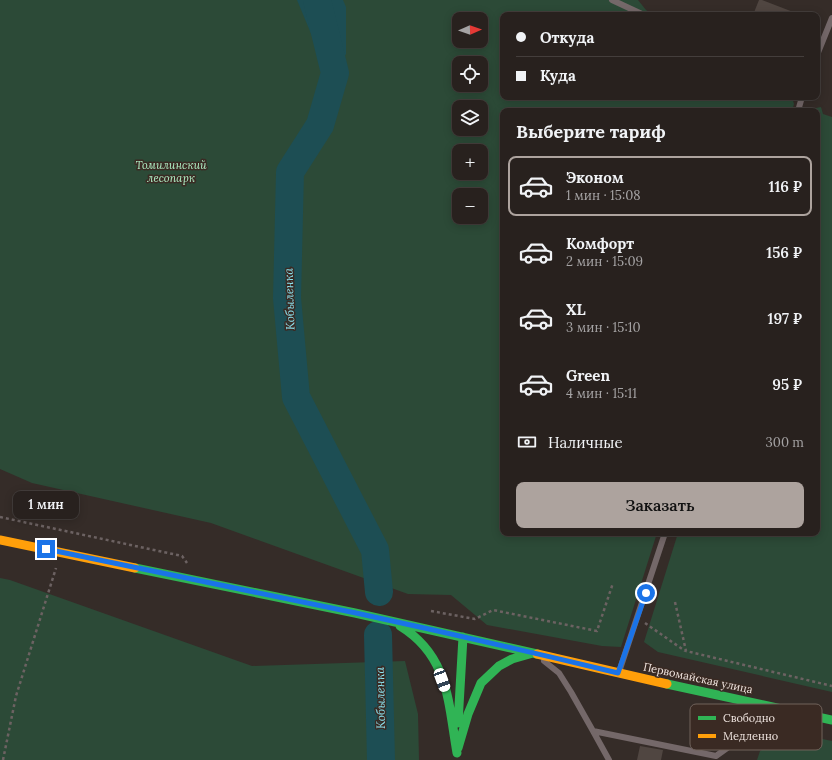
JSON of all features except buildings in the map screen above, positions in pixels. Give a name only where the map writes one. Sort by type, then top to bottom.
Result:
[{"type":"street","name":"Первомайская улица","points":[[0,540],[390,621],[759,704]]},
{"type":"street","points":[[390,621],[411,632],[423,644],[434,660],[445,690],[457,756]]},
{"type":"street","points":[[457,756],[463,637]]},
{"type":"street","points":[[457,756],[468,714],[481,683],[499,666],[512,659],[534,653]]},
{"type":"street","name":"Первомайская улица","points":[[822,718],[832,720]]},
{"type":"lane","points":[[612,0],[638,12]]},
{"type":"lane","points":[[820,48],[832,18]]},
{"type":"lane","points":[[618,673],[664,536]]},
{"type":"lane","points":[[534,653],[559,673],[609,760]]},
{"type":"lane","points":[[593,731],[713,758],[724,750]]},
{"type":"path","points":[[3,760],[16,696],[62,552]]},
{"type":"path","points":[[475,618],[493,610],[597,631],[613,583]]},
{"type":"path","points":[[675,602],[686,651]]},
{"type":"path","points":[[637,618],[686,651],[832,686]]},
{"type":"green space","name":"Томилинский лесопарк","points":[[0,0],[638,0],[649,12],[500,12],[500,100],[793,100],[793,108],[500,108],[500,536],[656,536],[621,647],[602,646],[487,625],[451,595],[408,594],[211,523],[32,483],[0,469]]},
{"type":"green space","points":[[821,107],[823,114],[832,117],[832,692],[658,652],[644,642],[677,536],[820,536],[820,108],[816,108]]},
{"type":"green space","points":[[0,578],[10,580],[252,666],[405,661],[418,714],[419,760],[0,760]]},
{"type":"green space","points":[[822,739],[832,741],[832,760],[757,760],[760,751],[822,750]]},
{"type":"water","points":[[297,0],[343,0],[346,7],[346,54],[335,73],[317,48]]},
{"type":"waterway","name":"Кобыленка","points":[[317,0],[335,73],[320,125],[290,172],[287,298],[296,397],[375,550],[379,592]]},
{"type":"waterway","name":"Кобыленка","points":[[378,635],[381,760]]},
{"type":"traffic: fast","points":[[135,568],[355,613],[537,654]]},
{"type":"traffic: fast","points":[[400,626],[416,638],[428,651],[437,666],[444,682],[448,698],[457,753]]},
{"type":"traffic: fast","points":[[458,723],[463,637]]},
{"type":"traffic: fast","points":[[458,748],[468,714],[481,683],[499,666],[512,659],[533,653]]},
{"type":"traffic: fast","points":[[667,684],[759,704]]},
{"type":"traffic: fast","points":[[822,718],[832,720]]},
{"type":"traffic: slow","points":[[0,540],[135,568]]},
{"type":"traffic: slow","points":[[537,654],[667,684]]},
{"type":"route","points":[[46,549],[355,613],[618,673],[646,593]]}]
